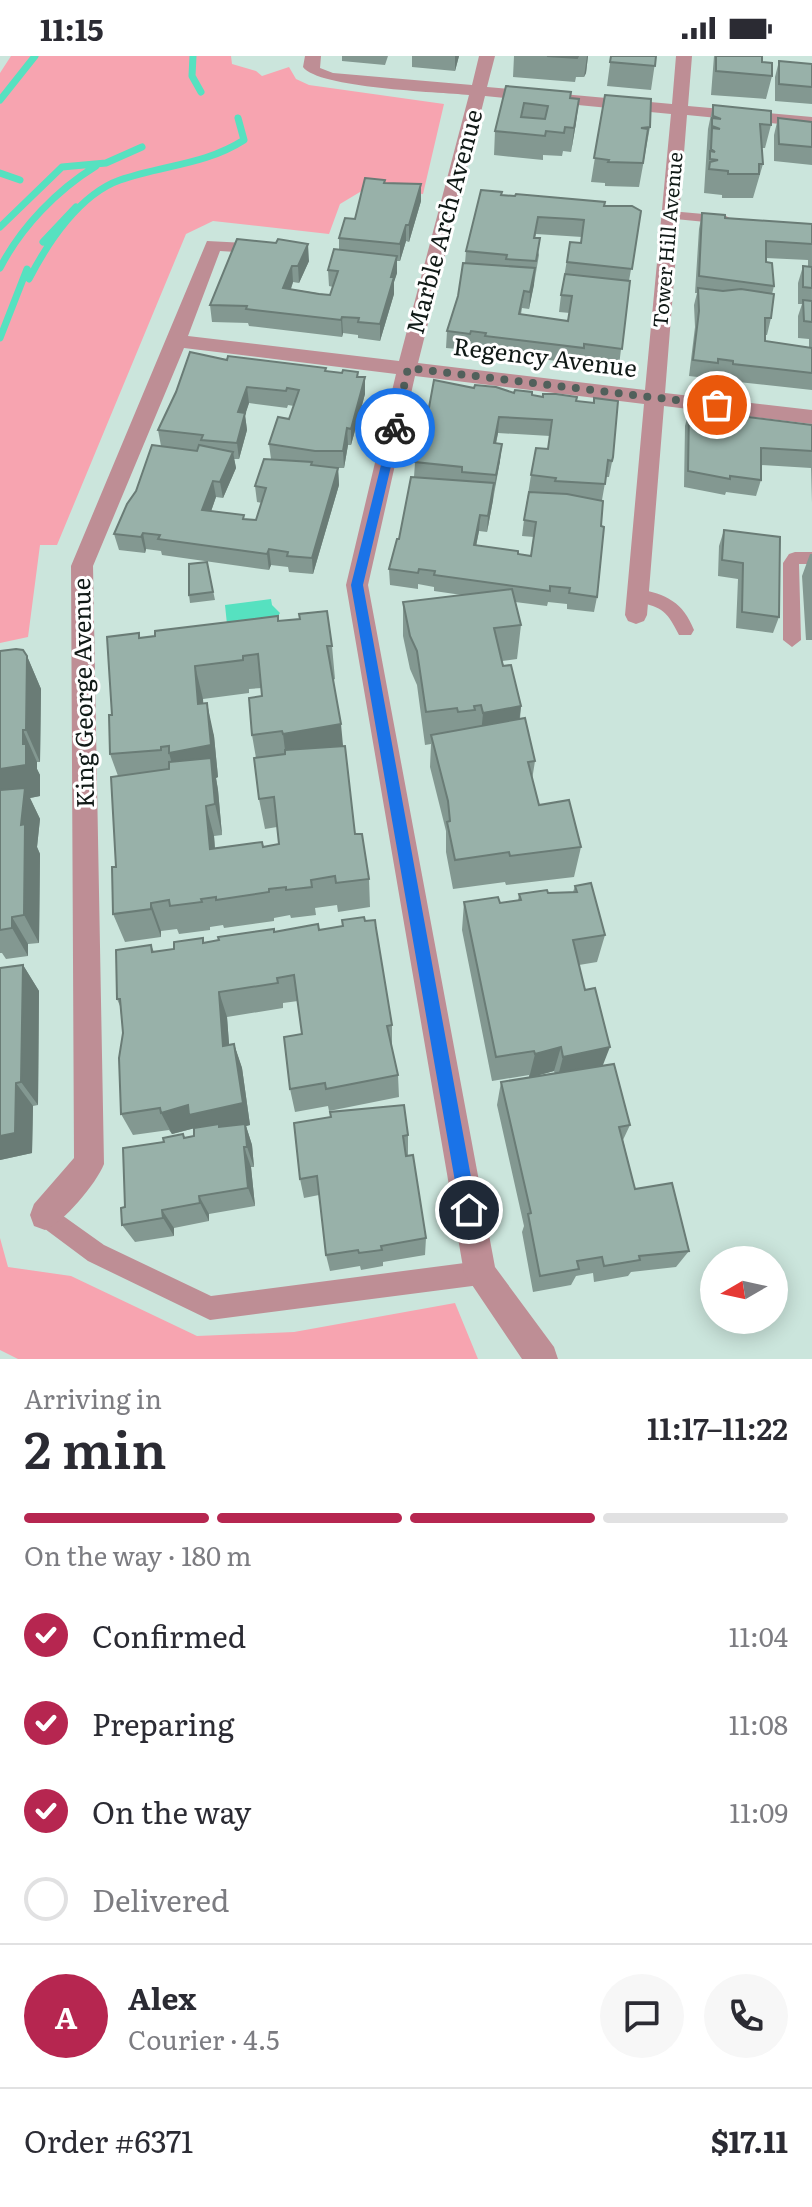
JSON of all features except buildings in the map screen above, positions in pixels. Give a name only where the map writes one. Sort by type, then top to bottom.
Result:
[{"type":"street","name":"Marble Arch Avenue","points":[[487,56],[357,585],[480,1273],[542,1359]]},
{"type":"street","name":"Tower Hill Avenue","points":[[637,605],[684,56]]},
{"type":"street","points":[[314,64],[331,77],[812,122]]},
{"type":"street","name":"King George Avenue","points":[[45,1215],[89,1164],[82,566],[177,341],[213,245],[278,250]]},
{"type":"street","name":"Regency Avenue","points":[[177,341],[812,417]]},
{"type":"lane","points":[[670,215],[737,221]]},
{"type":"lane","points":[[792,640],[791,563],[803,558]]},
{"type":"lane","points":[[637,605],[666,601],[680,613],[685,630]]},
{"type":"lane","points":[[45,1215],[96,1253],[210,1308],[480,1273]]},
{"type":"shaded area","points":[[11,56],[231,56],[232,64],[256,71],[262,76],[289,67],[296,79],[309,85],[444,104],[423,194],[365,189],[340,204],[329,234],[213,221],[186,234],[57,545],[40,545],[28,637],[0,643],[0,73]]},
{"type":"shaded area","points":[[271,599],[272,605],[280,613],[274,622],[228,634],[225,605]]},
{"type":"shaded area","points":[[0,1238],[8,1267],[71,1276],[197,1336],[294,1332],[455,1303],[478,1359],[18,1359],[0,1350]]},
{"type":"waterway","points":[[0,100],[35,56]]},
{"type":"waterway","points":[[193,56],[192,76],[201,92]]},
{"type":"waterway","points":[[29,279],[56,235],[92,196],[120,180],[199,160],[244,140],[238,118]]},
{"type":"waterway","points":[[0,227],[62,167],[106,163],[142,147]]},
{"type":"waterway","points":[[0,268],[18,238],[41,211],[96,166]]},
{"type":"waterway","points":[[0,173],[20,180]]},
{"type":"waterway","points":[[43,242],[76,207]]},
{"type":"waterway","points":[[0,338],[27,269]]},
{"type":"way so far","points":[[395,428],[408,368],[717,405]]},
{"type":"route","points":[[395,428],[357,585],[469,1210]]}]
